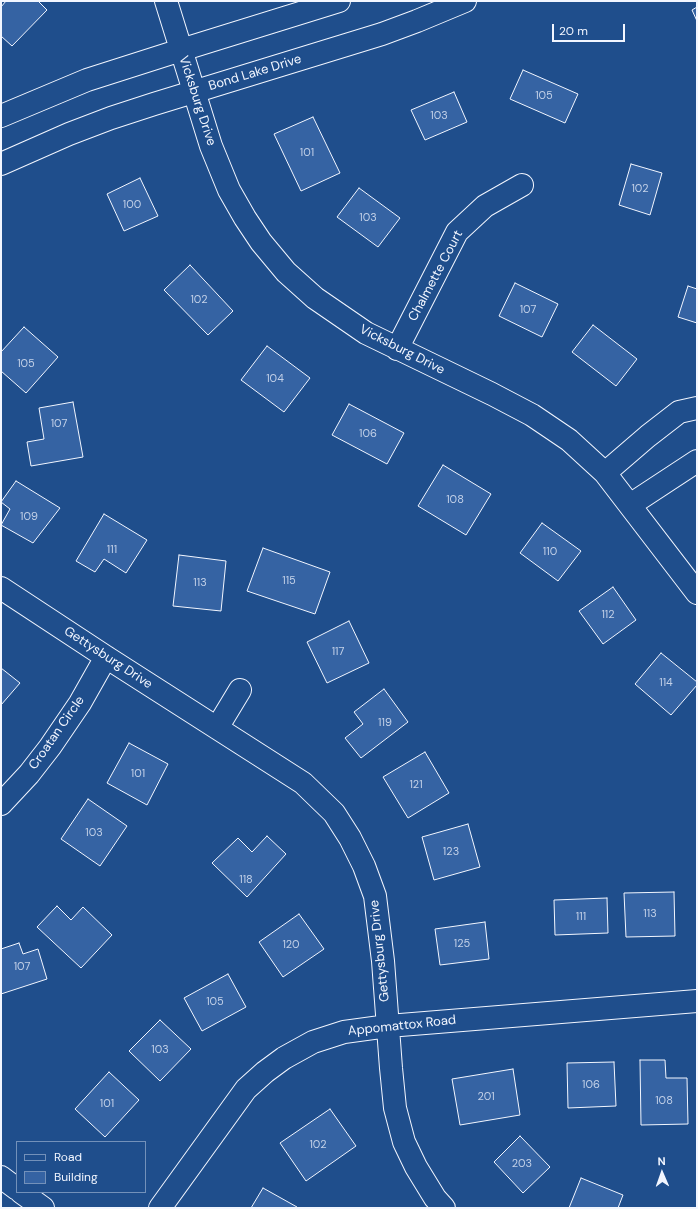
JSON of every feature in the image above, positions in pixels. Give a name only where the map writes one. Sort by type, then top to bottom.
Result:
[{"type":"street","name":"Vicksburg Drive","points":[[166,1],[211,146],[229,190],[261,242],[286,272],[315,298],[366,333],[532,415],[568,440],[604,473],[697,592]]},
{"type":"street","points":[[1,116],[87,80],[339,1]]},
{"type":"street","name":"Bond Lake Drive","points":[[1,164],[68,134],[111,118],[382,34],[465,1]]},
{"type":"street","name":"Chalmette Court","points":[[397,349],[457,232],[485,206],[522,185]]},
{"type":"street","points":[[604,473],[679,412],[697,408]]},
{"type":"street","points":[[630,505],[697,461]]},
{"type":"street","name":"Gettysburg Drive","points":[[1,588],[303,783],[334,813],[350,838],[364,866],[375,896],[388,1026],[390,1068],[395,1108],[404,1142],[434,1198],[444,1208]]},
{"type":"street","name":"Croatan Circle","points":[[1,804],[29,774],[50,747],[80,702],[106,657]]},
{"type":"street","points":[[216,728],[240,690]]},
{"type":"street","name":"Appomattox Road","points":[[160,1208],[246,1089],[284,1058],[313,1042],[344,1032],[388,1026],[697,1001]]},
{"type":"street","points":[[1,1177],[16,1188]]},
{"type":"street","points":[[22,1193],[43,1208]]},
{"type":"building","points":[[6,1],[38,1],[47,10],[12,46],[1,36],[1,7]]},
{"type":"building","points":[[697,7],[697,21],[692,10]]},
{"type":"building","points":[[523,70],[578,94],[565,123],[510,99]]},
{"type":"building","points":[[454,92],[467,122],[425,140],[411,110]]},
{"type":"building","points":[[313,117],[340,173],[301,191],[274,134]]},
{"type":"building","points":[[631,164],[662,173],[650,215],[619,205]]},
{"type":"building","points":[[140,178],[158,216],[124,231],[107,194]]},
{"type":"building","points":[[359,188],[400,218],[378,247],[337,217]]},
{"type":"building","points":[[190,265],[233,311],[208,335],[164,290]]},
{"type":"building","points":[[515,283],[558,304],[542,337],[499,316]]},
{"type":"building","points":[[688,286],[697,289],[697,323],[678,317]]},
{"type":"building","points":[[593,325],[637,359],[616,386],[572,352]]},
{"type":"building","points":[[24,327],[58,357],[26,393],[1,371],[1,352]]},
{"type":"building","points":[[267,346],[310,378],[284,412],[241,380]]},
{"type":"building","points":[[73,402],[83,457],[31,466],[27,442],[44,439],[39,408]]},
{"type":"building","points":[[349,404],[404,433],[387,464],[332,435]]},
{"type":"building","points":[[443,465],[491,494],[466,535],[418,506]]},
{"type":"building","points":[[16,481],[60,508],[33,543],[1,525],[10,509],[1,502]]},
{"type":"building","points":[[104,514],[147,540],[126,573],[104,559],[95,572],[76,561]]},
{"type":"building","points":[[542,523],[581,551],[558,581],[520,553]]},
{"type":"building","points":[[263,548],[330,572],[315,614],[247,591]]},
{"type":"building","points":[[179,555],[226,561],[221,611],[173,606]]},
{"type":"building","points":[[613,587],[636,620],[603,644],[579,611]]},
{"type":"building","points":[[349,621],[369,663],[327,683],[307,642]]},
{"type":"building","points":[[661,653],[697,682],[697,685],[671,715],[635,684]]},
{"type":"building","points":[[1,668],[20,683],[1,705]]},
{"type":"building","points":[[384,689],[408,722],[361,758],[345,738],[363,724],[354,712]]},
{"type":"building","points":[[129,743],[168,764],[147,805],[107,783]]},
{"type":"building","points":[[425,752],[449,793],[408,818],[383,777]]},
{"type":"building","points":[[88,799],[127,826],[100,866],[61,839]]},
{"type":"building","points":[[468,824],[480,867],[434,880],[422,837]]},
{"type":"building","points":[[267,836],[286,854],[247,897],[212,863],[238,838],[252,852]]},
{"type":"building","points":[[674,892],[675,936],[626,937],[624,893]]},
{"type":"building","points":[[607,898],[608,933],[555,935],[554,900]]},
{"type":"building","points":[[57,906],[71,920],[83,907],[112,935],[81,968],[37,927]]},
{"type":"building","points":[[299,914],[324,949],[283,977],[259,942]]},
{"type":"building","points":[[485,922],[489,959],[440,965],[435,929]]},
{"type":"building","points":[[19,943],[23,954],[38,949],[47,979],[1,994],[1,949]]},
{"type":"building","points":[[228,974],[246,1007],[202,1031],[184,998]]},
{"type":"building","points":[[160,1020],[191,1049],[160,1081],[129,1051]]},
{"type":"building","points":[[640,1060],[665,1060],[666,1078],[687,1078],[688,1124],[641,1125]]},
{"type":"building","points":[[614,1062],[616,1106],[568,1108],[567,1063]]},
{"type":"building","points":[[513,1069],[520,1115],[460,1125],[452,1079]]},
{"type":"building","points":[[109,1072],[139,1100],[105,1137],[75,1109]]},
{"type":"building","points":[[330,1109],[356,1146],[306,1181],[280,1143]]},
{"type":"building","points":[[520,1136],[550,1167],[523,1193],[494,1162]]},
{"type":"building","points":[[581,1178],[623,1195],[618,1208],[569,1208]]},
{"type":"building","points":[[263,1188],[297,1207],[297,1208],[251,1208]]}]
